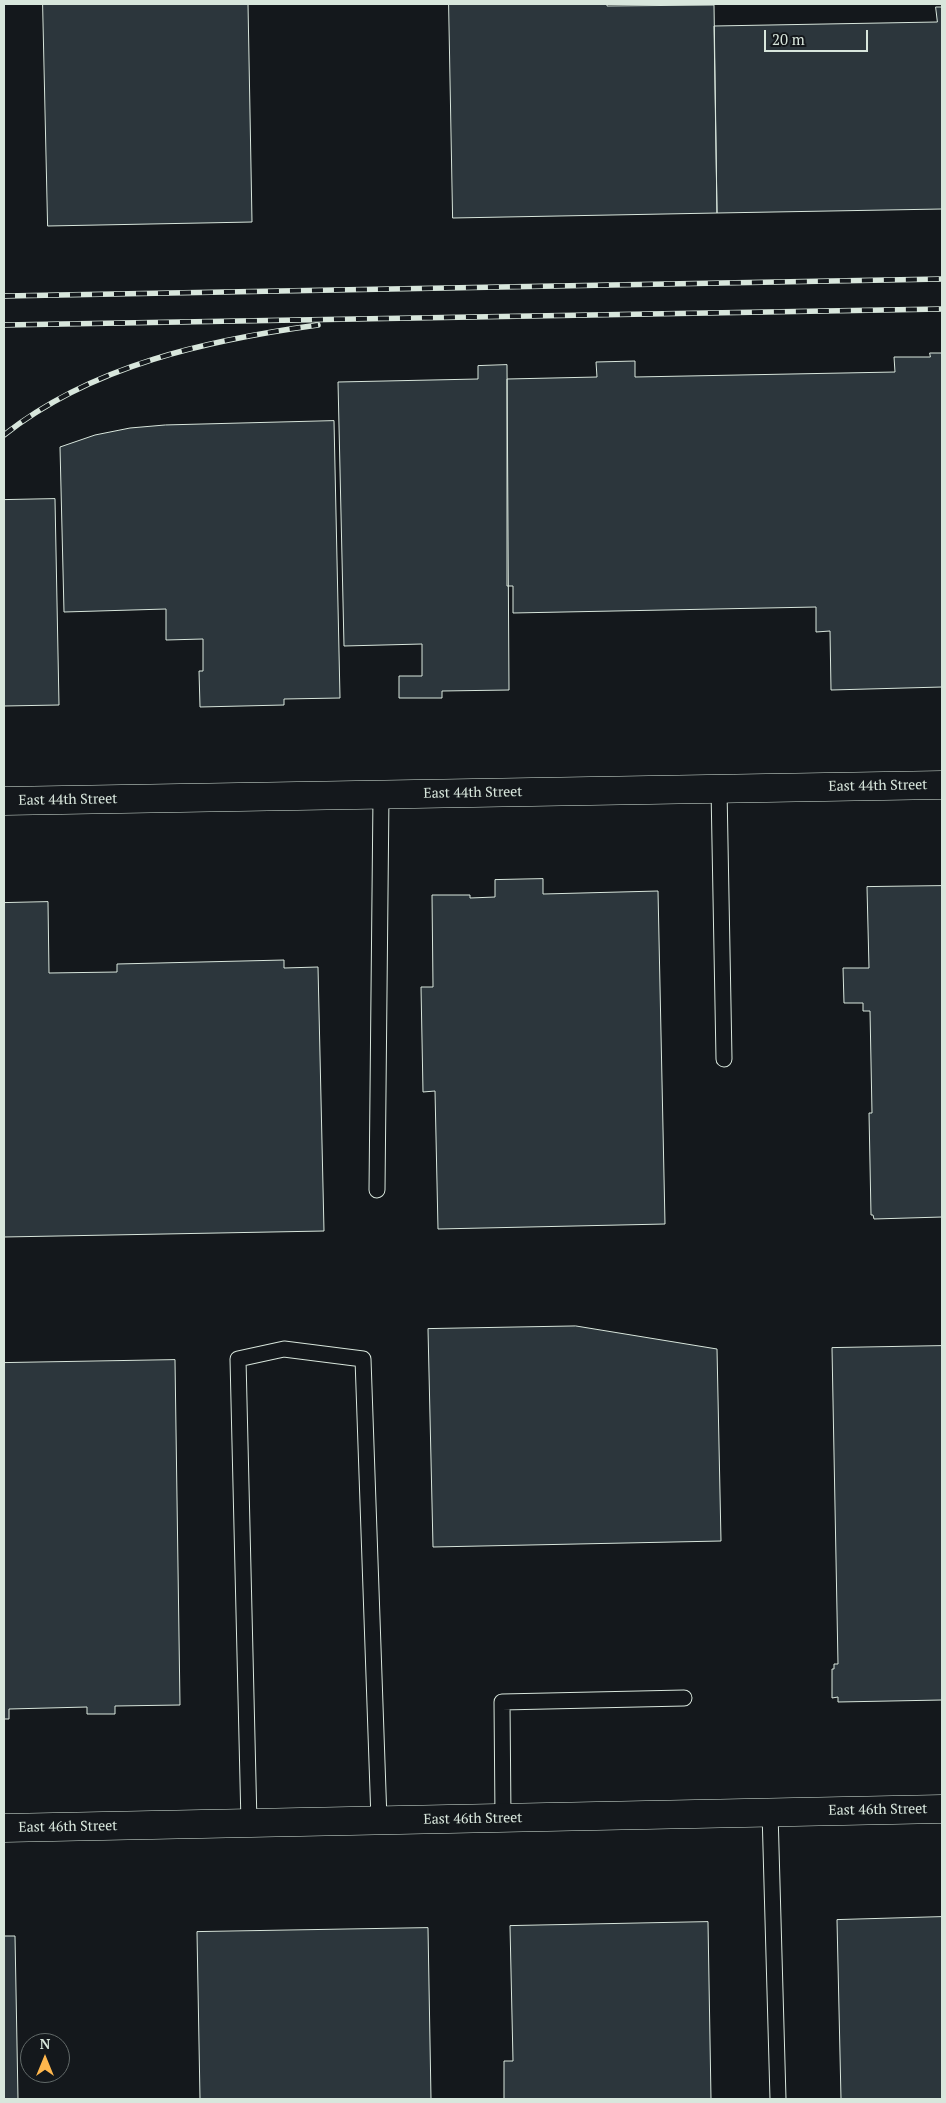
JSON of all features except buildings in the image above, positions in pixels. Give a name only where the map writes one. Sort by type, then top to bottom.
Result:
[{"type":"street","name":"East 44th Street","points":[[4,801],[942,785]]},
{"type":"street","name":"East 46th Street","points":[[4,1828],[942,1809]]},
{"type":"lane","points":[[719,789],[724,1059]]},
{"type":"lane","points":[[377,1190],[381,794]]},
{"type":"lane","points":[[249,1823],[238,1358],[284,1349],[363,1359],[379,1820]]},
{"type":"lane","points":[[503,1818],[502,1702],[684,1698]]},
{"type":"lane","points":[[770,1812],[778,2099]]},
{"type":"railway","points":[[4,296],[942,279]]},
{"type":"railway","points":[[4,325],[942,309]]},
{"type":"railway","points":[[4,435],[39,411],[75,390],[113,373],[153,359],[194,348],[277,331],[318,325]]}]
